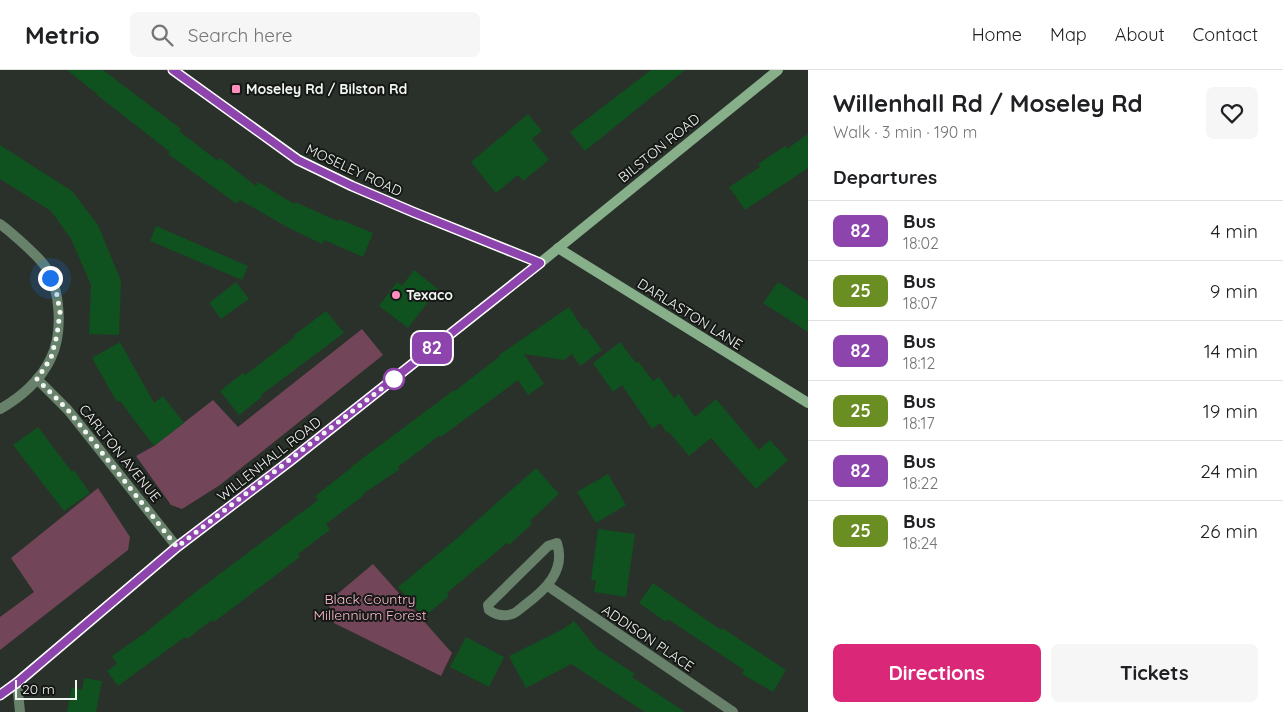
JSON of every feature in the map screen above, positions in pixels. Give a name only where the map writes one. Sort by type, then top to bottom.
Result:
[{"type":"main road","name":"MOSELEY ROAD","points":[[173,70],[298,160],[352,186],[540,263]]},
{"type":"main road","name":"BILSTON ROAD","points":[[558,248],[778,70]]},
{"type":"main road","name":"WILLENHALL ROAD","points":[[0,695],[18,682],[177,547],[290,461],[558,248]]},
{"type":"main road","name":"DARLASTON LANE","points":[[558,248],[808,403]]},
{"type":"street","points":[[0,224],[45,266],[56,290],[60,312],[51,358],[37,379],[14,401],[0,409]]},
{"type":"street","name":"CARLTON AVENUE","points":[[37,379],[68,410],[177,547]]},
{"type":"street","points":[[557,544],[560,553],[559,560],[548,586],[512,614],[498,616],[489,610],[488,605],[548,546],[557,544]]},
{"type":"street","name":"ADDISON PLACE","points":[[548,586],[733,712]]},
{"type":"street","points":[[18,682],[20,712]]},
{"type":"green space","points":[[362,329],[383,355],[220,485],[182,509],[171,505],[136,456],[154,446],[213,400],[238,427]]},
{"type":"green space","points":[[98,488],[130,537],[128,550],[0,650],[0,617],[34,592],[11,558]]},
{"type":"green space","name":"Black Country Millennium Forest","points":[[373,564],[452,653],[441,676],[334,623],[328,602]]},
{"type":"building","points":[[67,70],[103,70],[181,129],[179,131],[218,161],[220,158],[256,186],[258,182],[294,204],[295,202],[338,221],[339,219],[373,233],[363,257],[324,240],[322,244],[287,227],[240,200],[237,204],[168,154],[170,152]]},
{"type":"building","points":[[651,70],[685,70],[585,151],[570,132]]},
{"type":"building","points":[[528,114],[542,131],[532,139],[549,160],[523,181],[518,175],[496,193],[471,162]]},
{"type":"building","points":[[808,134],[808,168],[745,210],[729,187],[760,167],[758,164],[785,146],[787,149]]},
{"type":"building","points":[[0,145],[72,191],[98,225],[121,281],[119,335],[89,334],[91,285],[71,239],[51,211],[0,179]]},
{"type":"building","points":[[156,226],[248,266],[242,280],[150,241]]},
{"type":"building","points":[[414,270],[438,289],[408,328],[379,306],[397,282],[402,286]]},
{"type":"building","points":[[236,282],[249,299],[221,319],[209,303]]},
{"type":"building","points":[[778,282],[808,301],[808,332],[763,303]]},
{"type":"building","points":[[569,307],[584,330],[586,328],[602,350],[580,366],[572,354],[564,360],[524,354],[544,384],[528,395],[518,380],[441,437],[440,435],[398,467],[400,469],[363,494],[326,524],[330,530],[298,554],[300,557],[214,622],[212,620],[187,639],[185,637],[118,686],[107,671],[117,664],[112,656],[145,633],[193,594],[318,500],[315,496],[351,467],[455,391],[499,355]]},
{"type":"building","points":[[326,311],[344,333],[261,395],[262,397],[239,415],[220,391],[243,373],[245,375]]},
{"type":"building","points":[[120,342],[154,403],[163,396],[184,423],[154,446],[120,401],[117,402],[92,358]]},
{"type":"building","points":[[620,342],[653,381],[659,377],[674,398],[679,394],[695,417],[716,399],[759,450],[770,440],[788,460],[756,489],[711,438],[689,456],[660,423],[652,429],[622,385],[613,392],[593,363]]},
{"type":"building","points":[[38,427],[72,472],[74,470],[90,493],[64,511],[13,445]]},
{"type":"building","points":[[536,468],[559,494],[530,521],[532,524],[509,545],[507,543],[447,593],[449,596],[424,617],[398,587],[455,540]]},
{"type":"building","points":[[608,474],[626,505],[596,523],[577,492]]},
{"type":"building","points":[[598,529],[635,534],[626,597],[594,592],[596,581],[591,580]]},
{"type":"building","points":[[653,583],[721,630],[722,628],[786,670],[773,692],[742,674],[744,670],[668,619],[666,622],[639,603]]},
{"type":"building","points":[[574,621],[597,649],[635,674],[632,677],[685,712],[645,712],[571,664],[526,688],[509,656],[565,628]]},
{"type":"building","points":[[466,637],[504,657],[489,687],[450,667]]},
{"type":"building","points":[[84,678],[102,681],[96,712],[67,712],[72,687],[82,690]]},
{"type":"bus line","name":"82","points":[[0,695],[18,682],[177,547],[290,461],[540,263],[413,212],[298,160],[173,70]]},
{"type":"place","name":"Moseley Rd / Bilston Rd","points":[[236,89]]},
{"type":"place","name":"Texaco","points":[[396,295]]},
{"type":"route","points":[[50,278],[56,290],[60,312],[51,358],[37,379],[68,410],[177,547],[394,379]]}]
